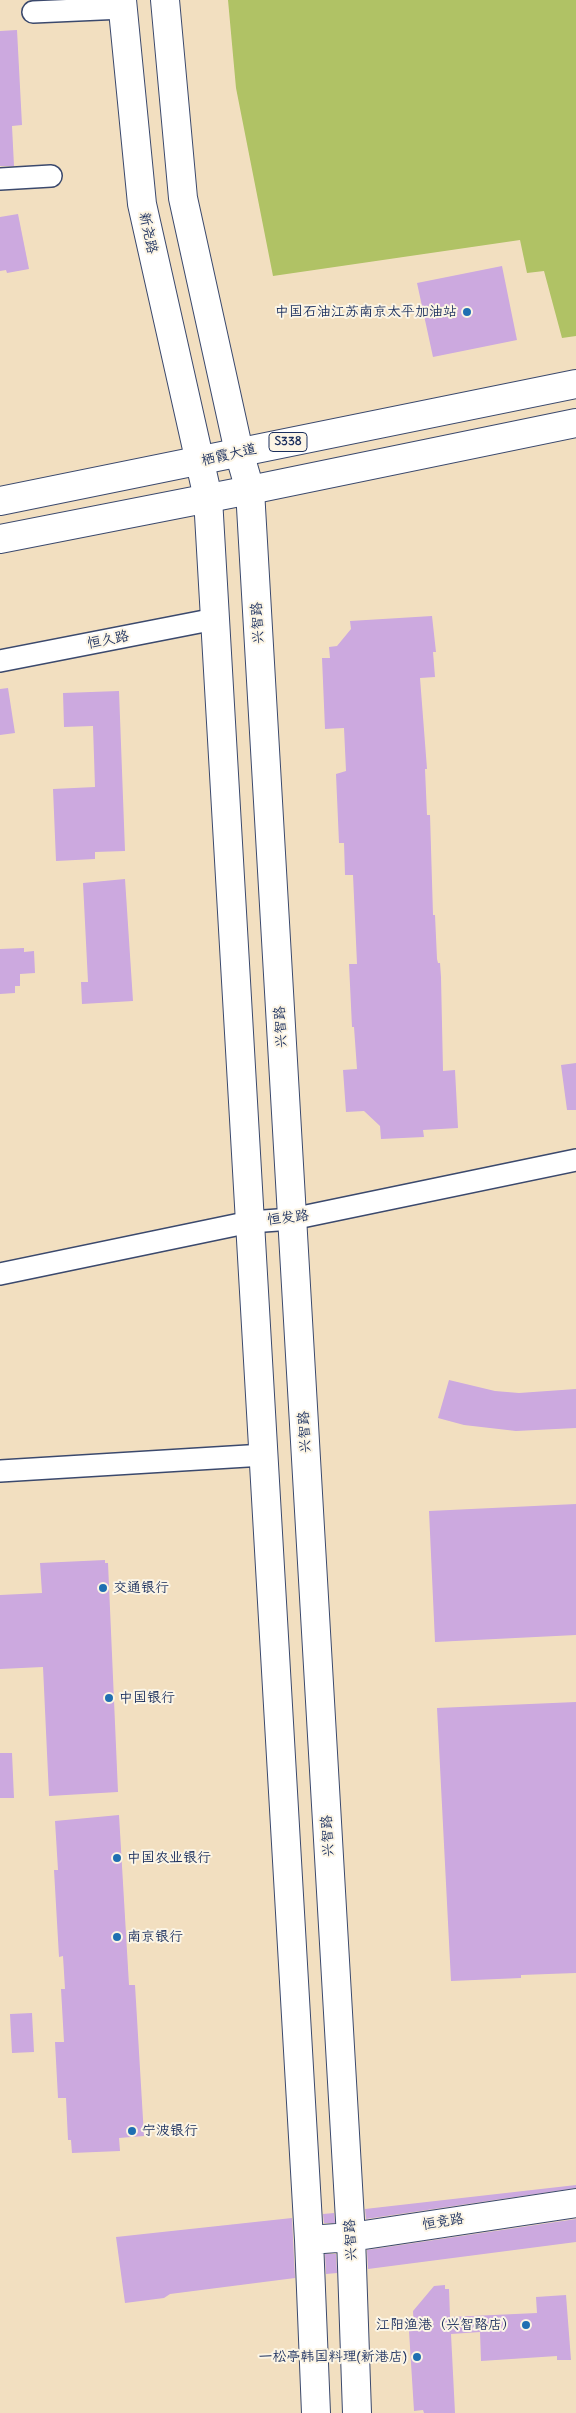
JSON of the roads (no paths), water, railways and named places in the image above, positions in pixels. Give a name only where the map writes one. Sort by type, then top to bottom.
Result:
[{"type":"main road","points":[[165,0],[183,198],[239,452]]},
{"type":"main road","name":"新尧路","points":[[123,4],[142,204],[198,462]]},
{"type":"main road","name":"栖霞大道","points":[[0,501],[576,384]]},
{"type":"main road","points":[[0,539],[576,423]]},
{"type":"main road","name":"兴智路","points":[[239,452],[250,490],[351,2237],[357,2413]]},
{"type":"main road","points":[[198,462],[208,498],[309,2240],[316,2413]]},
{"type":"main road","name":"恒竞路","points":[[309,2240],[351,2237],[576,2203]]},
{"type":"street","points":[[33,12],[123,4]]},
{"type":"street","points":[[0,179],[51,176]]},
{"type":"street","name":"恒久路","points":[[0,662],[215,619]]},
{"type":"street","name":"恒发路","points":[[0,1274],[250,1222],[292,1219],[576,1160]]},
{"type":"street","points":[[0,1471],[264,1455]]},
{"type":"place","name":"中国石油江苏南京太平加油站","points":[[467,312]]},
{"type":"place","name":"交通银行","points":[[103,1588]]},
{"type":"place","name":"中国银行","points":[[109,1698]]},
{"type":"place","name":"中国农业银行","points":[[117,1858]]},
{"type":"place","name":"南京银行","points":[[117,1937]]},
{"type":"place","name":"宁波银行","points":[[132,2131]]},
{"type":"place","name":"江阳渔港（兴智路店）","points":[[526,2325]]},
{"type":"place","name":"一松亭韩国料理(新港店)","points":[[417,2357]]}]
